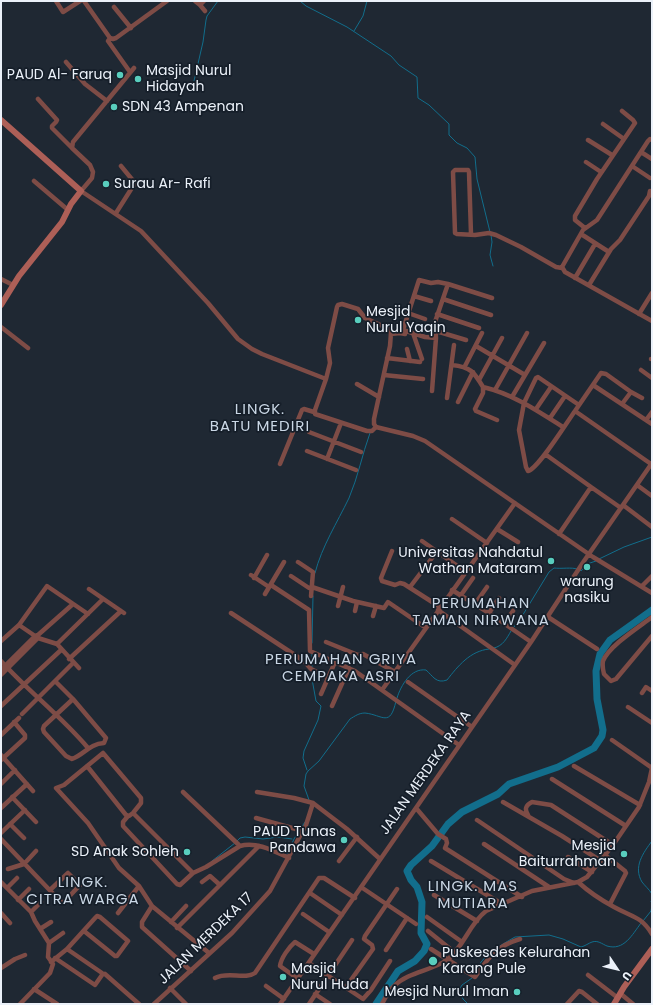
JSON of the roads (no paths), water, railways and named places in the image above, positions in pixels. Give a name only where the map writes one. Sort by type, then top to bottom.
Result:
[{"type":"street","points":[[56,1],[62,11],[80,1]]},
{"type":"street","points":[[72,148],[73,142],[132,70],[111,47],[108,41],[110,38],[84,1]]},
{"type":"street","points":[[110,38],[115,38],[131,28],[167,1]]},
{"type":"street","points":[[204,1],[198,4],[205,11]]},
{"type":"street","points":[[114,6],[131,28]]},
{"type":"street","points":[[66,62],[85,84],[107,101]]},
{"type":"street","points":[[1,304],[13,285],[56,230],[71,204],[83,192],[94,172],[90,165],[52,128],[56,120],[38,99]]},
{"type":"street","points":[[585,228],[575,218],[601,172],[635,123],[622,111]]},
{"type":"street","points":[[1,120],[83,192],[141,231],[208,302],[238,339],[253,349],[326,379]]},
{"type":"street","points":[[603,124],[624,139]]},
{"type":"street","points":[[588,140],[612,155]]},
{"type":"street","points":[[562,268],[562,265],[585,228],[592,225],[597,220],[649,140],[652,140]]},
{"type":"street","points":[[642,152],[652,158]]},
{"type":"street","points":[[586,162],[601,172]]},
{"type":"street","points":[[116,214],[135,183],[121,166]]},
{"type":"street","points":[[632,166],[650,178]]},
{"type":"street","points":[[471,234],[469,172],[455,170],[453,172],[454,232],[457,234],[471,234],[490,233],[496,235],[556,267],[562,268],[565,272],[575,278],[652,321]]},
{"type":"street","points":[[34,181],[68,210]]},
{"type":"street","points":[[589,285],[649,196],[650,191]]},
{"type":"street","points":[[581,234],[610,252]]},
{"type":"street","points":[[575,278],[595,244]]},
{"type":"street","points":[[1,279],[13,285]]},
{"type":"street","points":[[403,333],[419,280],[430,284],[438,282],[448,284],[492,298]]},
{"type":"street","points":[[432,391],[436,338],[435,322],[448,284]]},
{"type":"street","points":[[639,314],[652,293]]},
{"type":"street","points":[[414,296],[431,301]]},
{"type":"street","points":[[443,299],[491,315]]},
{"type":"street","points":[[314,412],[330,363],[328,348],[337,307],[338,305],[342,304],[356,309],[367,319],[389,329],[391,334],[374,422],[376,427]]},
{"type":"street","points":[[408,313],[425,318]]},
{"type":"street","points":[[437,314],[479,328]]},
{"type":"street","points":[[1,327],[28,348]]},
{"type":"street","points":[[436,331],[466,340]]},
{"type":"street","points":[[391,334],[413,333],[425,337],[436,338]]},
{"type":"street","points":[[387,358],[410,361],[421,360],[413,333]]},
{"type":"street","points":[[465,366],[482,333]]},
{"type":"street","points":[[495,390],[527,333]]},
{"type":"street","points":[[479,380],[502,338]]},
{"type":"street","points":[[512,397],[544,343]]},
{"type":"street","points":[[447,398],[454,345]]},
{"type":"street","points":[[476,346],[525,375]]},
{"type":"street","points":[[408,349],[410,361]]},
{"type":"street","points":[[452,365],[465,366],[473,372],[483,387],[483,394],[475,410],[497,420]]},
{"type":"street","points":[[641,370],[652,378]]},
{"type":"street","points":[[458,402],[473,372]]},
{"type":"street","points":[[579,405],[537,378],[524,403],[519,433],[528,471],[532,470],[545,454],[594,385],[600,374],[605,374],[642,398]]},
{"type":"street","points":[[384,375],[422,380]]},
{"type":"street","points":[[357,384],[379,397]]},
{"type":"street","points":[[594,385],[652,424]]},
{"type":"street","points":[[483,387],[512,397],[536,409],[563,427]]},
{"type":"street","points":[[536,409],[552,387]]},
{"type":"street","points":[[622,404],[631,392]]},
{"type":"street","points":[[550,418],[565,396]]},
{"type":"street","points":[[280,464],[302,410],[304,409],[318,415],[371,431],[376,427]]},
{"type":"street","points":[[575,411],[651,466]]},
{"type":"street","points":[[646,420],[652,412]]},
{"type":"street","points":[[328,459],[341,422]]},
{"type":"street","points":[[376,427],[421,439],[594,558],[652,593]]},
{"type":"street","points":[[309,432],[361,452]]},
{"type":"street","points":[[307,451],[356,470]]},
{"type":"street","points":[[545,454],[652,527]]},
{"type":"street","name":"JALAN MERDEKA RAYA","points":[[280,1004],[329,932],[355,898],[380,859],[548,617],[577,570],[651,466]]},
{"type":"street","points":[[637,485],[652,496]]},
{"type":"street","points":[[560,534],[591,486]]},
{"type":"street","points":[[382,690],[515,503]]},
{"type":"street","points":[[452,519],[487,543]]},
{"type":"street","points":[[497,529],[518,542]]},
{"type":"street","points":[[422,541],[466,572]]},
{"type":"street","points":[[392,551],[381,580],[390,584],[401,583],[410,587],[514,665]]},
{"type":"street","points":[[410,587],[435,554]]},
{"type":"street","points":[[267,555],[252,576],[310,610],[310,650],[349,668],[394,698],[459,745]]},
{"type":"street","points":[[265,594],[284,562]]},
{"type":"street","points":[[298,562],[313,572],[311,596]]},
{"type":"street","points":[[292,576],[309,588],[312,587],[357,602],[384,608],[388,602],[426,628]]},
{"type":"street","points":[[642,586],[652,576]]},
{"type":"street","points":[[461,595],[473,578]]},
{"type":"street","points":[[1,640],[18,625],[47,586],[88,614]]},
{"type":"street","points":[[338,606],[343,587]]},
{"type":"street","points":[[475,604],[487,588]]},
{"type":"street","points":[[70,659],[123,612],[89,589]]},
{"type":"street","points":[[452,590],[489,613],[530,642]]},
{"type":"street","points":[[489,613],[499,598]]},
{"type":"street","points":[[57,644],[103,599]]},
{"type":"street","points":[[356,611],[357,602]]},
{"type":"street","points":[[1,675],[37,636],[73,604]]},
{"type":"street","points":[[373,616],[376,606]]},
{"type":"street","points":[[504,624],[513,611]]},
{"type":"street","points":[[231,613],[304,661],[313,670],[327,678]]},
{"type":"street","points":[[548,617],[597,649]]},
{"type":"street","points":[[652,617],[625,637],[606,656],[603,665],[604,674],[611,681],[616,679],[652,636]]},
{"type":"street","points":[[18,625],[37,636],[57,644],[79,668]]},
{"type":"street","points":[[326,642],[358,655],[363,654],[395,672]]},
{"type":"street","points":[[1,706],[61,650]]},
{"type":"street","points":[[1,661],[24,685],[57,714],[88,748]]},
{"type":"street","points":[[320,694],[335,662]]},
{"type":"street","points":[[1,734],[73,663]]},
{"type":"street","points":[[1,670],[7,667]]},
{"type":"street","points":[[332,706],[349,668]]},
{"type":"street","points":[[55,681],[73,699],[106,737],[104,743],[88,748],[78,757],[72,759],[66,756],[48,737],[43,728],[73,699]]},
{"type":"street","points":[[408,682],[472,727]]},
{"type":"street","points":[[642,693],[646,687],[652,691]]},
{"type":"street","points":[[628,707],[652,723]]},
{"type":"street","points":[[14,722],[25,737],[2,757],[33,791]]},
{"type":"street","points":[[382,1004],[395,985],[409,976],[447,960],[462,942],[480,915],[486,911],[522,897],[532,891],[576,883],[592,872],[613,845],[640,805],[649,782],[652,768],[612,740]]},
{"type":"street","points":[[208,952],[152,906],[139,886],[119,868],[88,823],[56,788],[64,785],[103,753],[141,798],[141,803],[133,813],[127,816],[123,822],[123,826],[177,884],[180,885],[193,873],[206,867],[237,843]]},
{"type":"street","points":[[87,766],[127,816]]},
{"type":"street","points":[[574,766],[640,805]]},
{"type":"street","points":[[1,784],[15,770]]},
{"type":"street","points":[[552,779],[626,826]]},
{"type":"street","points":[[1,808],[27,784]]},
{"type":"street","points":[[183,792],[237,843],[259,846],[287,857]]},
{"type":"street","points":[[257,792],[311,802],[357,837],[380,859]]},
{"type":"street","points":[[12,797],[36,822]]},
{"type":"street","name":"JALAN MERDEKA 17","points":[[154,1004],[208,952],[232,933],[270,891],[301,830],[310,816],[311,802]]},
{"type":"street","points":[[504,802],[601,861]]},
{"type":"street","points":[[528,816],[525,811],[532,802],[548,804],[613,845]]},
{"type":"street","points":[[416,808],[438,834],[443,837],[446,841],[445,847],[447,849],[522,897]]},
{"type":"street","points":[[1,832],[25,810]]},
{"type":"street","points":[[133,813],[193,873]]},
{"type":"street","points":[[256,818],[301,830]]},
{"type":"street","points":[[477,820],[564,879],[576,883],[596,897],[643,921],[652,934]]},
{"type":"street","points":[[10,824],[24,838]]},
{"type":"street","points":[[339,861],[357,837]]},
{"type":"street","points":[[1,840],[15,855],[24,864],[50,890],[63,903],[80,885],[68,873],[50,890]]},
{"type":"street","points":[[484,844],[549,888]]},
{"type":"street","name":"JALAN MERDEKA 17","points":[[177,928],[259,846]]},
{"type":"street","points":[[8,868],[24,864],[36,851]]},
{"type":"street","points":[[605,855],[625,871],[626,874],[610,904]]},
{"type":"street","points":[[568,857],[592,872]]},
{"type":"street","points":[[431,861],[502,904]]},
{"type":"street","points":[[202,882],[210,876],[220,885]]},
{"type":"street","points":[[7,888],[17,878]]},
{"type":"street","points":[[215,978],[223,974],[249,975],[255,973],[319,878],[322,878],[355,898]]},
{"type":"street","points":[[1,882],[31,912],[49,943],[48,957],[94,985],[102,973],[67,949]]},
{"type":"street","points":[[118,912],[139,886]]},
{"type":"street","points":[[361,887],[416,924]]},
{"type":"street","points":[[346,987],[373,949],[364,937],[397,888]]},
{"type":"street","points":[[18,900],[29,889]]},
{"type":"street","points":[[310,893],[342,915]]},
{"type":"street","points":[[434,895],[477,921]]},
{"type":"street","points":[[31,912],[41,902]]},
{"type":"street","points":[[152,906],[142,922],[142,927],[189,970]]},
{"type":"street","points":[[171,922],[186,906]]},
{"type":"street","points":[[1,913],[10,923]]},
{"type":"street","points":[[303,914],[329,932]]},
{"type":"street","points":[[53,960],[67,949],[84,930],[96,917],[99,916],[128,941],[117,956],[115,956],[84,930]]},
{"type":"street","points":[[427,916],[462,942]]},
{"type":"street","points":[[386,950],[407,918]]},
{"type":"street","points":[[40,929],[51,922]]},
{"type":"street","points":[[428,931],[454,952]]},
{"type":"street","points":[[49,943],[63,933]]},
{"type":"street","points":[[431,950],[472,975],[494,953],[506,944],[520,939]]},
{"type":"street","points":[[308,1004],[352,940]]},
{"type":"street","points":[[298,979],[280,966],[281,960],[296,942],[314,954]]},
{"type":"street","points":[[618,999],[652,949]]},
{"type":"street","points":[[1,968],[15,959],[25,955]]},
{"type":"street","points":[[20,1004],[51,971],[53,960]]},
{"type":"street","points":[[309,963],[364,999],[390,961]]},
{"type":"street","points":[[105,974],[139,1004]]},
{"type":"street","points":[[588,975],[618,999],[633,1004]]},
{"type":"street","points":[[266,986],[284,999]]},
{"type":"street","points":[[170,988],[186,1004]]},
{"type":"street","points":[[34,989],[57,1004]]},
{"type":"street","points":[[567,1004],[579,991],[597,1004]]},
{"type":"street","points":[[315,994],[330,1004]]},
{"type":"waterway","points":[[194,81],[207,16],[218,1]]},
{"type":"waterway","points":[[300,1],[306,6],[347,27],[391,56],[399,65],[417,77],[418,98],[429,105],[449,124],[449,135],[457,143],[467,148],[475,157],[477,179],[490,232]]},
{"type":"waterway","points":[[354,31],[363,16],[367,1]]},
{"type":"waterway","points":[[491,235],[492,242],[490,255],[493,266]]},
{"type":"waterway","points":[[315,573],[326,544],[349,498],[370,433]]},
{"type":"waterway","points":[[599,559],[624,547],[652,537]]},
{"type":"waterway","points":[[580,570],[581,571],[587,564],[596,561]]},
{"type":"waterway","points":[[514,627],[549,572],[554,568],[577,569]]},
{"type":"waterway","points":[[312,643],[313,596]]},
{"type":"waterway","points":[[376,1004],[398,971],[415,961],[424,951],[427,944],[421,933],[422,902],[417,887],[411,880],[407,871],[411,865],[432,846],[448,824],[462,812],[498,794],[509,784],[558,767],[594,748],[602,736],[603,730],[597,699],[596,671],[600,654],[610,640],[652,610]]},
{"type":"waterway","points":[[494,648],[502,644],[511,631]]},
{"type":"waterway","points":[[397,698],[407,678],[416,672],[426,670],[437,680],[447,680],[470,656],[482,650],[489,649]]},
{"type":"waterway","points":[[312,654],[312,667]]},
{"type":"waterway","points":[[307,770],[303,758],[304,751],[318,720],[321,706],[316,701],[312,672]]},
{"type":"waterway","points":[[309,800],[304,786],[306,774],[319,761],[350,719],[359,714],[365,713],[385,718],[388,717],[391,715],[396,701]]},
{"type":"waterway","points":[[301,828],[305,822]]},
{"type":"waterway","points":[[287,854],[298,832]]},
{"type":"waterway","points":[[237,841],[240,838],[245,837],[263,839],[278,837],[292,839]]},
{"type":"waterway","points":[[652,841],[640,860],[638,871],[642,882],[652,894]]},
{"type":"waterway","points":[[212,861],[235,843]]},
{"type":"waterway","points":[[652,900],[652,904]]},
{"type":"waterway","points":[[643,921],[651,911],[652,905]]},
{"type":"waterway","points":[[475,973],[481,962],[490,952],[515,937],[549,935],[581,947],[592,942],[600,942],[607,946],[613,947],[627,941],[641,923]]},
{"type":"waterway","points":[[468,1004],[463,999],[459,990],[462,985],[472,978]]},
{"type":"place","name":"PAUD Al- Faruq","points":[[120,75]]},
{"type":"place","name":"Masjid Nurul Hidayah","points":[[138,79]]},
{"type":"place","name":"SDN 43 Ampenan","points":[[114,107]]},
{"type":"place","name":"Surau Ar- Rafi","points":[[106,184]]},
{"type":"place","name":"Mesjid Nurul Yaqin","points":[[358,320]]},
{"type":"place","name":"Universitas Nahdatul Wathan Mataram","points":[[551,561]]},
{"type":"place","name":"warung nasiku","points":[[587,567]]},
{"type":"place","name":"PAUD Tunas Pandawa","points":[[344,840]]},
{"type":"place","name":"SD Anak Sohleh","points":[[187,852]]},
{"type":"place","name":"Mesjid Baiturrahman","points":[[624,854]]},
{"type":"place","name":"Puskesdes Kelurahan Karang Pule","points":[[433,961]]},
{"type":"place","name":"Masjid Nurul Huda","points":[[283,977]]},
{"type":"place","name":"Mesjid Nurul Iman","points":[[517,992]]},
{"type":"district","name":"LINGK. BATU MEDIRI","points":[[260,418]]},
{"type":"district","name":"PERUMAHAN TAMAN NIRWANA","points":[[481,612]]},
{"type":"district","name":"PERUMAHAN GRIYA CEMPAKA ASRI","points":[[341,668]]},
{"type":"district","name":"LINGK. CITRA WARGA","points":[[83,892]]},
{"type":"district","name":"LINGK. MAS MUTIARA","points":[[473,896]]}]
